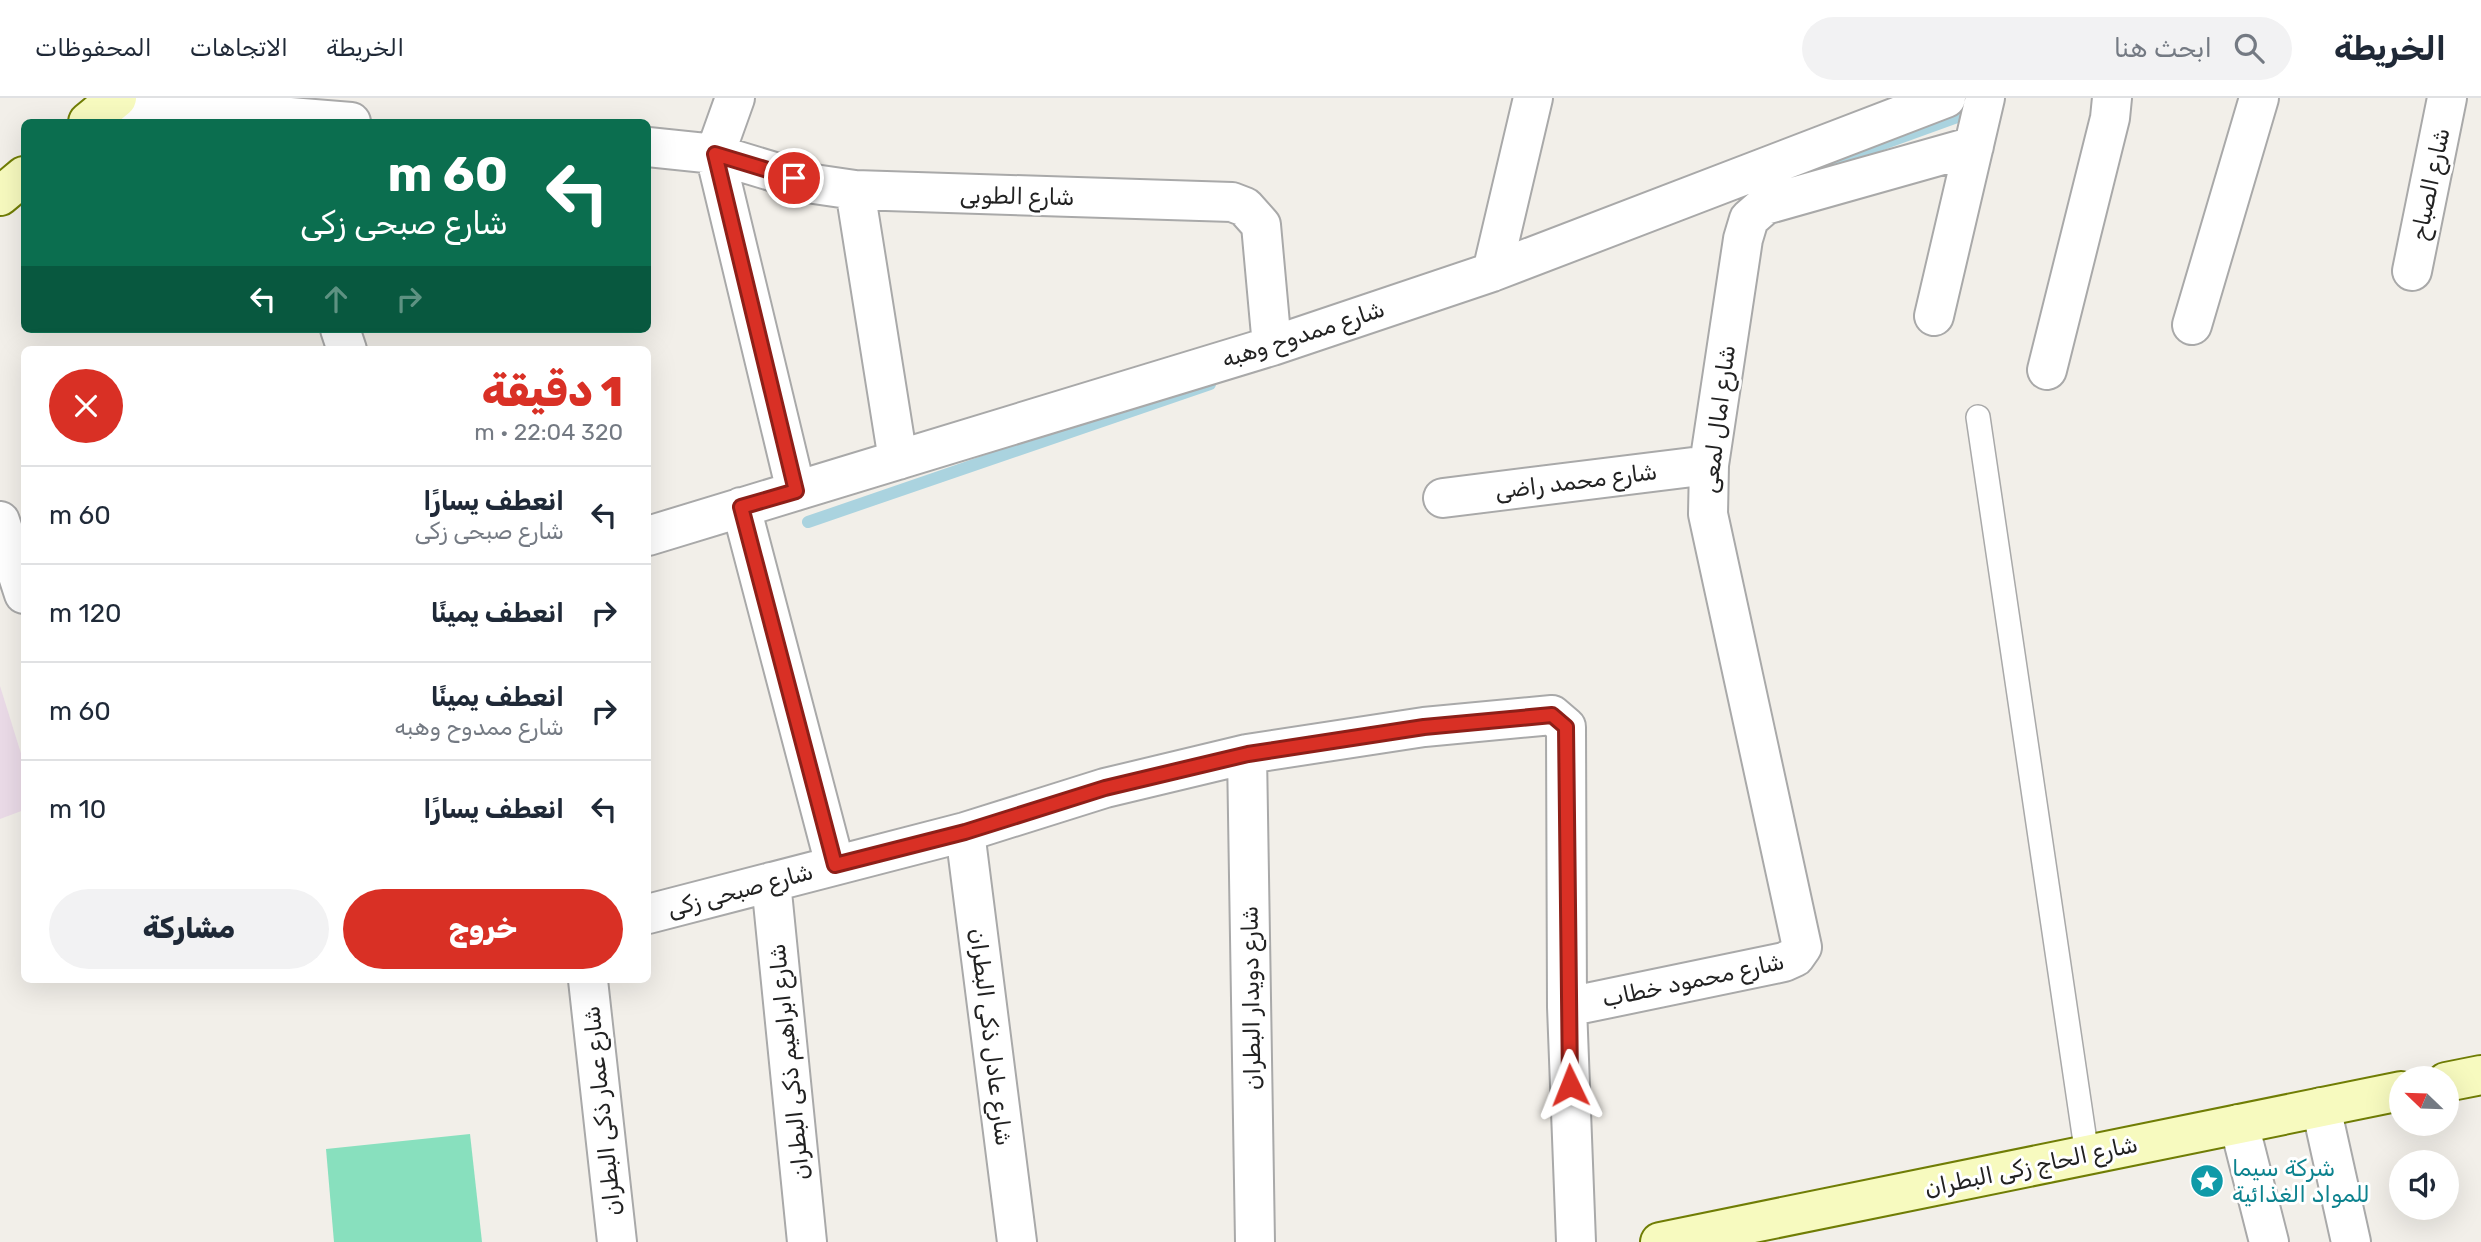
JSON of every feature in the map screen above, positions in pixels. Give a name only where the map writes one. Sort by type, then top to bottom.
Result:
[{"type":"street","points":[[735,98],[715,154],[796,491]]},
{"type":"street","points":[[1492,272],[1534,98]]},
{"type":"street","name":"شارع ممدوح وهبه","points":[[651,535],[1272,345],[1492,272],[1863,114],[1946,98]]},
{"type":"street","points":[[1934,316],[1985,98]]},
{"type":"street","points":[[2047,370],[2110,117],[2112,98]]},
{"type":"street","points":[[2192,325],[2259,98]]},
{"type":"street","name":"شارع الصباح","points":[[2412,271],[2447,98]]},
{"type":"street","points":[[101,111],[267,119]]},
{"type":"street","name":"شارع امال لمعى","points":[[1800,935],[1707,514],[1709,465],[1743,239],[1749,219],[1765,205],[1974,146]]},
{"type":"street","name":"شارع الطوبى","points":[[651,147],[715,154],[814,184],[855,190],[1232,202],[1245,207],[1261,225],[1272,345]]},
{"type":"street","points":[[0,196],[21,178]]},
{"type":"street","points":[[855,190],[898,460]]},
{"type":"street","name":"شارع محمد راضى","points":[[1443,498],[1709,465]]},
{"type":"street","points":[[741,507],[835,865]]},
{"type":"street","points":[[0,521],[21,585]]},
{"type":"street","name":"شارع صبحى زكى","points":[[651,913],[965,832],[1105,788],[1248,754],[1386,732],[1543,716],[1560,720],[1566,727],[1567,1007]]},
{"type":"street","name":"شارع دويدار البطران","points":[[1248,754],[1255,1242]]},
{"type":"street","name":"شارع عادل ذكى البطران","points":[[965,832],[1017,1242]]},
{"type":"street","name":"شارع ابراهيم ذكى البطران","points":[[771,882],[807,1242]]},
{"type":"street","name":"شارع محمود خطاب","points":[[1567,1007],[1784,962],[1795,957],[1802,947],[1800,935]]},
{"type":"street","name":"شارع عمار ذكى البطران","points":[[589,983],[617,1242]]},
{"type":"street","points":[[1567,1007],[1576,1242]]},
{"type":"street","points":[[2459,1079],[2481,1074]]},
{"type":"street","name":"شارع الحاج زكى البطران","points":[[1660,1242],[2389,1093]]},
{"type":"street","points":[[2321,1107],[2351,1242]]},
{"type":"street","points":[[2239,1124],[2269,1242]]},
{"type":"lane","points":[[1978,418],[2087,1155]]},
{"type":"shaded area","points":[[0,686],[21,753],[21,811],[0,819]]},
{"type":"green space","points":[[470,1134],[482,1242],[334,1242],[326,1149]]},
{"type":"waterway","points":[[1827,164],[1968,113]]},
{"type":"waterway","points":[[808,522],[1210,384]]},
{"type":"place","name":"شركة سيما للمواد الغذائية","points":[[2207,1181]]},
{"type":"route","points":[[794,178],[715,154],[796,491],[741,507],[835,865],[965,832],[1105,788],[1248,754],[1335,738],[1552,715],[1566,727],[1567,1007],[1570,1085]]}]
